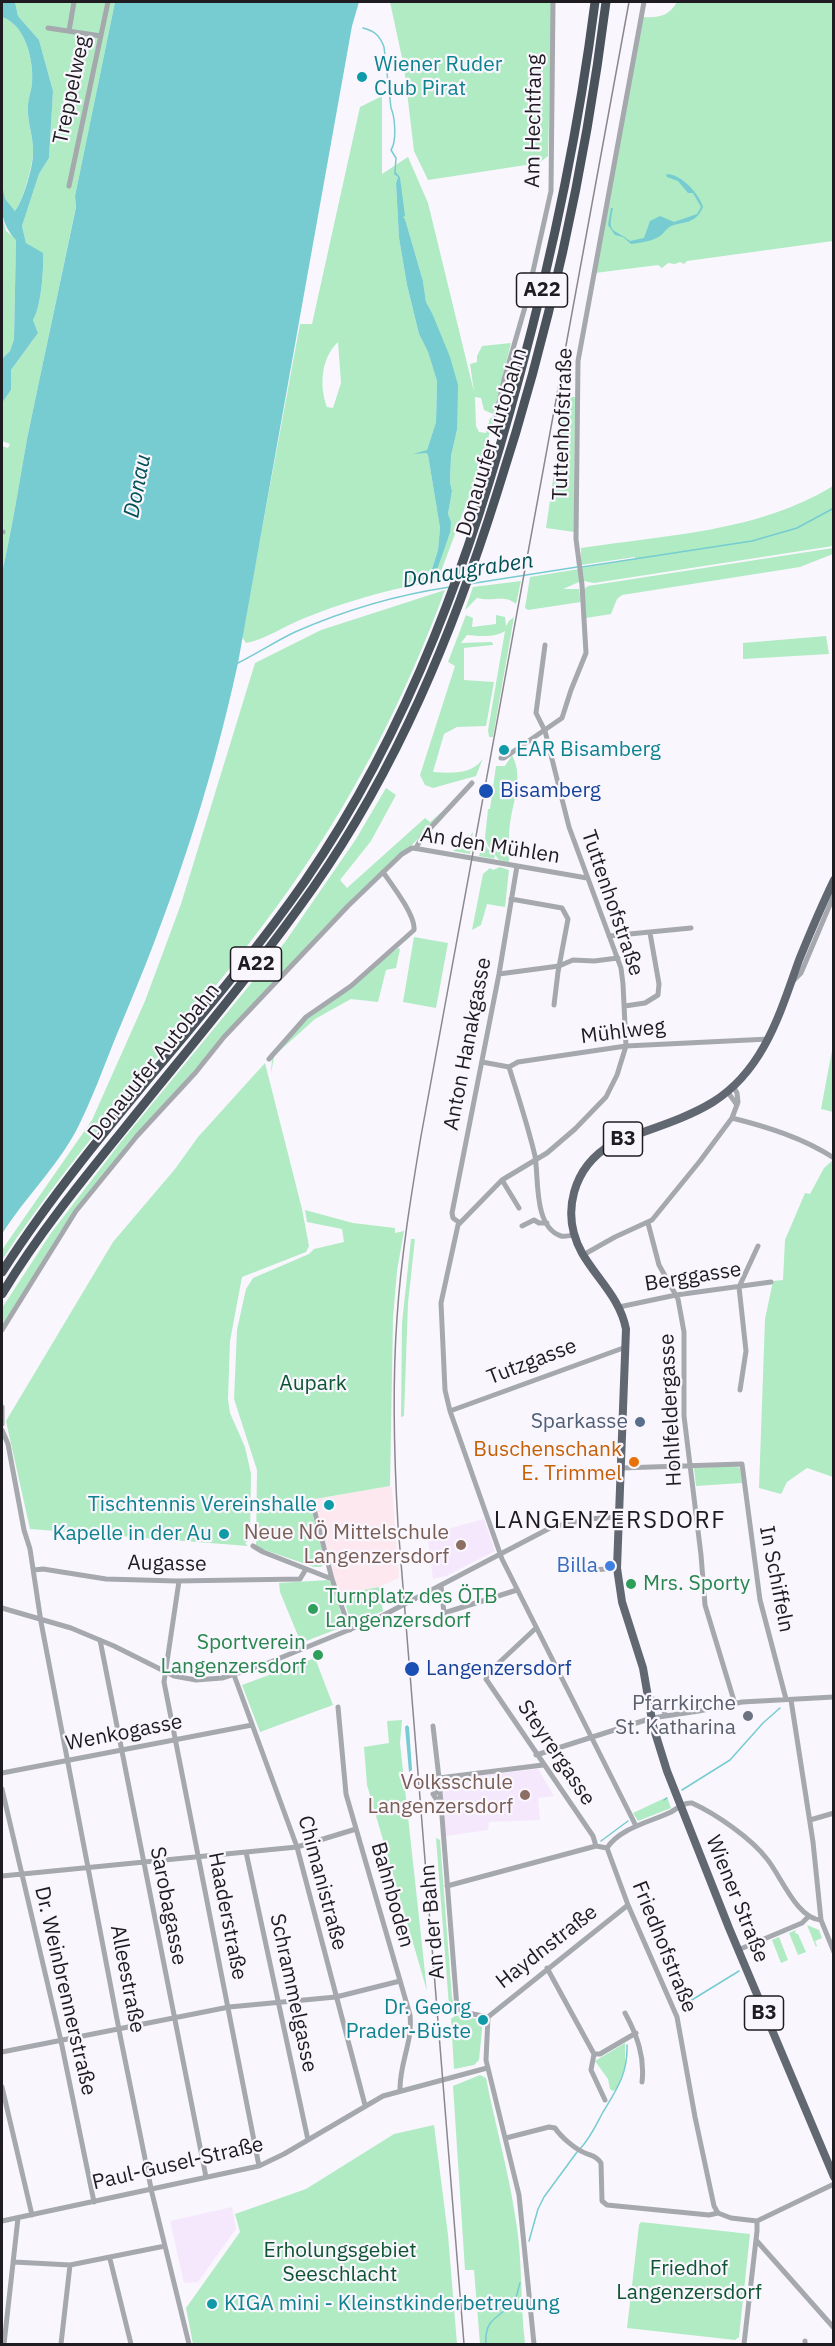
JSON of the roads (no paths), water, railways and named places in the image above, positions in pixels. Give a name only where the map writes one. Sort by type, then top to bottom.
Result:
[{"type":"highway","name":"Donauufer Autobahn","points":[[2,1272],[62,1185],[237,969],[304,881],[338,830],[383,750],[422,668],[459,571],[508,420],[544,280],[575,131],[595,2]]},
{"type":"highway","name":"Donauufer Autobahn","points":[[2,1294],[73,1192],[278,937],[340,847],[371,797],[409,724],[460,602],[518,425],[555,284],[586,133],[606,2]]},
{"type":"main road","name":"B3","points":[[617,1568],[626,1329],[619,1307],[583,1255],[575,1235],[571,1213],[574,1188],[580,1175],[596,1155],[612,1144],[699,1109],[730,1089],[752,1066],[769,1039],[834,880]]},
{"type":"main road","name":"Wiener Straße","points":[[617,1568],[624,1611],[641,1662],[659,1749],[738,1950],[834,2177]]},
{"type":"street","points":[[69,31],[74,2]]},
{"type":"street","name":"Treppelweg","points":[[69,186],[108,2]]},
{"type":"street","name":"Am Hechtfang","points":[[496,415],[525,307],[551,191],[553,2]]},
{"type":"street","name":"Tuttenhofstraße","points":[[501,758],[545,731],[564,715],[586,653],[576,539],[578,361],[644,2]]},
{"type":"street","points":[[48,28],[100,36]]},
{"type":"street","points":[[545,645],[536,713],[545,731]]},
{"type":"street","name":"Tuttenhofstraße","points":[[460,1223],[502,1180],[535,1161],[575,1129],[606,1097],[617,1075],[626,1046],[623,983],[618,958],[569,827],[545,731]]},
{"type":"street","points":[[416,848],[422,837],[472,783]]},
{"type":"street","name":"An den Mühlen","points":[[2,1330],[61,1234],[121,1154],[224,1037],[383,872],[408,850],[416,848],[587,878]]},
{"type":"street","name":"Anton Hanakgasse","points":[[460,1223],[453,1218],[452,1213],[499,974],[517,866]]},
{"type":"street","points":[[269,1059],[306,1017],[351,986],[414,930],[414,923],[383,872]]},
{"type":"street","points":[[791,983],[801,973],[834,895]]},
{"type":"street","points":[[511,899],[559,908],[568,919],[554,1005]]},
{"type":"street","points":[[609,936],[691,928]]},
{"type":"street","points":[[625,1006],[645,1003],[658,995],[659,984],[650,933]]},
{"type":"street","points":[[499,974],[559,966],[573,960],[594,961],[618,958]]},
{"type":"street","name":"Mühlweg","points":[[482,1062],[509,1067],[518,1062],[626,1046],[769,1039]]},
{"type":"street","points":[[509,1067],[535,1161],[537,1196],[547,1223],[561,1236],[575,1235]]},
{"type":"street","points":[[583,1255],[615,1237],[648,1223],[700,1161],[732,1118],[738,1095],[730,1089]]},
{"type":"street","points":[[732,1118],[762,1125],[814,1145],[834,1158]]},
{"type":"street","points":[[502,1180],[519,1208]]},
{"type":"street","points":[[522,1226],[534,1220],[547,1223]]},
{"type":"street","points":[[460,1223],[449,1259],[441,1303],[445,1390],[450,1411],[500,1554],[636,1826]]},
{"type":"street","name":"Hohlfeldergasse","points":[[648,1223],[659,1265],[676,1295],[684,1332],[684,1416],[705,1605],[735,1704]]},
{"type":"street","points":[[740,1390],[746,1351],[739,1287],[758,1245]]},
{"type":"street","name":"Berggasse","points":[[619,1307],[676,1295],[771,1282]]},
{"type":"street","name":"Tutzgasse","points":[[450,1411],[626,1347]]},
{"type":"street","points":[[2,1407],[2,1424]]},
{"type":"street","name":"Alleestraße","points":[[2,1430],[8,1444],[34,1570],[67,1760],[151,2190],[189,2344]]},
{"type":"street","name":"In Schiffeln","points":[[689,1465],[742,1464],[760,1600],[788,1699],[810,1820],[820,1920],[834,1952]]},
{"type":"street","points":[[621,1468],[689,1465]]},
{"type":"street","points":[[313,1505],[332,1579],[350,1630]]},
{"type":"street","points":[[2,1608],[41,1618],[100,1640],[164,1673],[195,1680],[234,1675],[350,1630],[441,1586],[558,1524],[618,1517]]},
{"type":"street","points":[[254,1546],[332,1579]]},
{"type":"street","points":[[581,1571],[617,1568]]},
{"type":"street","name":"Augasse","points":[[34,1570],[43,1569],[106,1579],[179,1581],[300,1579],[306,1569]]},
{"type":"street","name":"Haaderstraße","points":[[179,1581],[164,1673],[259,2166]]},
{"type":"street","points":[[441,1586],[444,1613],[517,1590]]},
{"type":"street","name":"Steyrergasse","points":[[536,1628],[488,1673],[486,1679],[592,1836],[596,1846]]},
{"type":"street","name":"Sarobagasse","points":[[100,1640],[206,2177]]},
{"type":"street","name":"Chimanistraße","points":[[234,1675],[297,1847],[365,2105]]},
{"type":"street","points":[[648,1697],[658,1701],[666,1716]]},
{"type":"street","points":[[536,1755],[652,1718],[735,1704],[834,1697]]},
{"type":"street","name":"Bahnboden","points":[[338,1707],[343,1781],[410,2015],[409,2046],[400,2075],[400,2091]]},
{"type":"street","name":"Wenkogasse","points":[[2,1773],[252,1725]]},
{"type":"street","name":"An der Bahn","points":[[433,1726],[440,1791],[434,1794],[434,1798],[441,1800],[457,2008],[463,2012],[488,2016]]},
{"type":"street","points":[[439,1778],[543,1765]]},
{"type":"street","name":"Dr. Weinbrennerstraße","points":[[2,1789],[61,2041],[94,2202]]},
{"type":"street","points":[[447,1886],[596,1846],[607,1848],[612,1841],[636,1826],[688,1803],[696,1805],[735,1830],[761,1852],[799,1908],[808,1917],[820,1920]]},
{"type":"street","points":[[810,1820],[834,1813]]},
{"type":"street","points":[[2,1876],[297,1847],[356,1829]]},
{"type":"street","name":"Friedhofstraße","points":[[607,1848],[628,1905],[677,2017],[699,2137],[714,2206],[718,2213]]},
{"type":"street","name":"Schrammelgasse","points":[[246,1852],[308,2140]]},
{"type":"street","name":"Haydnstraße","points":[[488,2016],[628,1905]]},
{"type":"street","points":[[738,1950],[802,1923],[808,1917]]},
{"type":"street","points":[[547,1968],[594,2054],[591,2070],[605,2100]]},
{"type":"street","points":[[2,2052],[229,2007],[336,1997],[400,1981]]},
{"type":"street","points":[[625,2013],[636,2033],[643,2071],[642,2082]]},
{"type":"street","points":[[488,2016],[487,2068],[519,2195],[534,2344]]},
{"type":"street","points":[[594,2054],[600,2054],[636,2033]]},
{"type":"street","name":"Paul-Gusel-Straße","points":[[2,2221],[259,2166],[385,2095],[487,2068]]},
{"type":"street","points":[[2,2087],[32,2215]]},
{"type":"street","points":[[506,2138],[553,2127],[579,2149],[604,2161],[602,2201],[607,2205],[705,2215],[718,2213],[731,2218],[757,2221],[834,2184]]},
{"type":"street","points":[[4,2344],[18,2218]]},
{"type":"street","points":[[744,2344],[757,2221]]},
{"type":"street","points":[[756,2240],[834,2328]]},
{"type":"street","points":[[14,2262],[70,2265],[165,2247]]},
{"type":"street","points":[[110,2259],[131,2344]]},
{"type":"street","points":[[60,2344],[70,2265]]},
{"type":"water","points":[[2,2],[15,2],[18,16],[39,40],[53,91],[49,158],[39,174],[22,226],[26,243],[43,253],[40,298],[33,320],[38,333],[11,370],[11,390],[2,403],[2,359],[10,351],[14,339],[16,240],[4,221],[2,185],[5,199],[15,211],[27,184],[33,160],[33,148],[28,113],[32,84],[30,55],[23,36],[10,21],[2,17]]},
{"type":"water","name":"Donau","points":[[115,2],[359,2],[352,26],[238,663],[215,758],[171,897],[82,1119],[59,1158],[2,1234],[2,573]]},
{"type":"water","points":[[395,171],[400,177],[405,216],[403,217],[423,281],[426,302],[450,357],[458,385],[457,430],[451,456],[452,491],[448,514],[451,522],[450,533],[434,578],[427,584],[438,550],[440,528],[428,455],[426,453],[413,454],[427,450],[436,422],[437,381],[428,352],[419,334],[407,285],[399,238],[396,183],[398,177],[394,174]]},
{"type":"water","points":[[666,174],[678,177],[689,185],[703,207],[700,213],[693,220],[671,226],[660,236],[646,242],[631,244],[623,237],[615,235],[608,225],[611,208],[613,208],[611,227],[630,241],[644,238],[650,221],[660,216],[674,222],[697,214],[701,207],[693,193],[688,193],[678,181],[667,177]]},
{"type":"water","points":[[407,1725],[412,1770],[409,1772],[405,1727]]},
{"type":"waterway","points":[[363,28],[376,35],[384,47],[394,123],[395,135],[391,150],[396,158],[395,172]]},
{"type":"waterway","name":"Donaugraben","points":[[582,567],[752,541],[797,528],[834,508]]},
{"type":"waterway","name":"Donaugraben","points":[[469,584],[577,567]]},
{"type":"waterway","name":"Donaugraben","points":[[238,663],[295,632],[333,617],[390,599],[450,587]]},
{"type":"waterway","points":[[682,1790],[730,1760],[763,1723],[780,1708]]},
{"type":"waterway","points":[[601,1841],[628,1821]]},
{"type":"waterway","points":[[682,2006],[739,1971]]},
{"type":"waterway","points":[[580,2149],[593,2131],[621,2080],[626,2064],[627,2045]]},
{"type":"waterway","points":[[529,2241],[538,2209],[544,2197],[577,2152]]},
{"type":"waterway","points":[[486,2344],[488,2327],[511,2304],[517,2295],[520,2283]]},
{"type":"railway","points":[[464,2344],[398,1525],[394,1422],[397,1318],[404,1249],[421,1136],[629,2]]},
{"type":"place","name":"Wiener Ruder Club Pirat","points":[[362,77]]},
{"type":"place","name":"EAR Bisamberg","points":[[504,750]]},
{"type":"place","name":"Bisamberg","points":[[486,791]]},
{"type":"place","name":"Sparkasse","points":[[640,1422]]},
{"type":"place","name":"Buschenschank E. Trimmel","points":[[634,1462]]},
{"type":"place","name":"Tischtennis Vereinshalle","points":[[329,1505]]},
{"type":"place","name":"Kapelle in der Au","points":[[224,1534]]},
{"type":"place","name":"Neue NÖ Mittelschule Langenzersdorf","points":[[461,1545]]},
{"type":"place","name":"Billa","points":[[610,1566]]},
{"type":"place","name":"Mrs. Sporty","points":[[631,1584]]},
{"type":"place","name":"Turnplatz des ÖTB Langenzersdorf","points":[[313,1609]]},
{"type":"place","name":"Sportverein Langenzersdorf","points":[[318,1655]]},
{"type":"place","name":"Langenzersdorf","points":[[412,1669]]},
{"type":"place","name":"Pfarrkirche St. Katharina","points":[[748,1716]]},
{"type":"place","name":"Volksschule Langenzersdorf","points":[[525,1795]]},
{"type":"place","name":"Dr. Georg Prader-Büste","points":[[483,2020]]},
{"type":"place","name":"KIGA mini - Kleinstkinderbetreuung","points":[[212,2304]]},
{"type":"district","name":"LANGENZERSDORF","points":[[610,1521]]},
{"type":"park label","name":"Aupark","points":[[313,1384]]},
{"type":"park label","name":"Erholungsgebiet Seeschlacht","points":[[340,2263]]},
{"type":"park label","name":"Friedhof Langenzersdorf","points":[[689,2281]]}]
